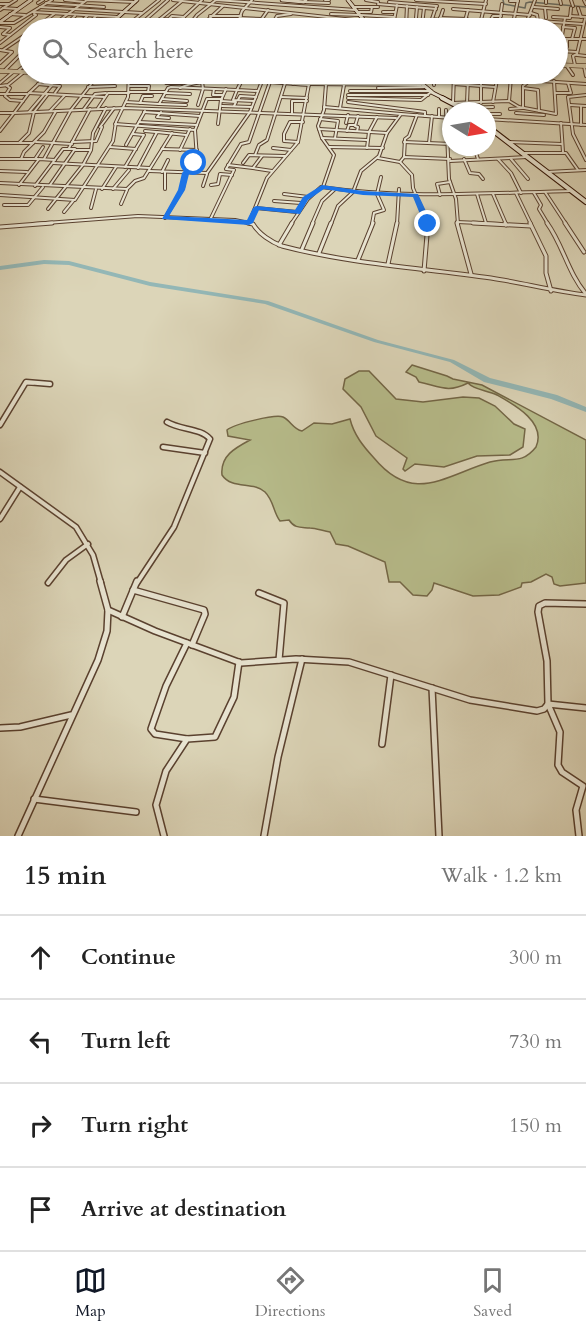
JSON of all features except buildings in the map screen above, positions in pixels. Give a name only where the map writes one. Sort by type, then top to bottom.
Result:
[{"type":"main road","points":[[568,64],[585,66]]},
{"type":"main road","points":[[568,65],[585,66]]},
{"type":"main road","points":[[2,71],[16,71]]},
{"type":"street","points":[[1,7],[16,0]]},
{"type":"street","points":[[0,24],[31,0]]},
{"type":"street","points":[[38,3],[43,0]]},
{"type":"street","points":[[24,18],[51,0]]},
{"type":"street","points":[[46,3],[98,0],[136,1]]},
{"type":"street","points":[[94,4],[98,0]]},
{"type":"street","points":[[136,18],[159,0]]},
{"type":"street","points":[[147,18],[168,0]]},
{"type":"street","points":[[173,0],[330,18]]},
{"type":"street","points":[[161,18],[181,0]]},
{"type":"street","points":[[170,18],[172,16],[184,17],[202,0]]},
{"type":"street","points":[[195,18],[216,0],[370,12],[371,7],[368,0]]},
{"type":"street","points":[[241,18],[252,0]]},
{"type":"street","points":[[282,0],[329,1]]},
{"type":"street","points":[[315,0],[329,1]]},
{"type":"street","points":[[325,0],[329,1]]},
{"type":"street","points":[[348,0],[362,18]]},
{"type":"street","points":[[368,0],[378,3],[436,8]]},
{"type":"street","points":[[416,0],[466,1],[486,4]]},
{"type":"street","points":[[481,18],[486,0]]},
{"type":"street","points":[[560,0],[561,4]]},
{"type":"street","points":[[570,16],[572,0]]},
{"type":"street","points":[[584,0],[586,4]]},
{"type":"street","points":[[54,8],[63,3],[103,8],[110,1]]},
{"type":"street","points":[[108,12],[116,1]]},
{"type":"street","points":[[117,18],[136,1]]},
{"type":"street","points":[[324,10],[329,1]]},
{"type":"street","points":[[357,12],[394,17],[398,5],[403,1]]},
{"type":"street","points":[[389,2],[403,1],[451,11],[463,9],[531,14],[537,15],[538,18]]},
{"type":"street","points":[[432,18],[438,1]]},
{"type":"street","points":[[453,1],[453,9]]},
{"type":"street","points":[[463,9],[466,1]]},
{"type":"street","points":[[510,5],[510,1],[518,1],[514,18]]},
{"type":"street","points":[[64,18],[85,2]]},
{"type":"street","points":[[295,7],[304,2]]},
{"type":"street","points":[[476,10],[479,2]]},
{"type":"street","points":[[331,14],[357,12],[378,3]]},
{"type":"street","points":[[377,16],[378,3]]},
{"type":"street","points":[[494,12],[493,16],[501,18],[502,3]]},
{"type":"street","points":[[530,18],[535,3],[545,8],[558,8],[557,17]]},
{"type":"street","points":[[262,18],[270,4]]},
{"type":"street","points":[[210,16],[223,5]]},
{"type":"street","points":[[275,11],[280,6]]},
{"type":"street","points":[[406,18],[407,6]]},
{"type":"street","points":[[1,7],[17,9]]},
{"type":"street","points":[[40,7],[143,13]]},
{"type":"street","points":[[226,16],[235,7]]},
{"type":"street","points":[[285,12],[291,7]]},
{"type":"street","points":[[416,18],[417,7]]},
{"type":"street","points":[[423,18],[424,8]]},
{"type":"street","points":[[545,8],[546,18]]},
{"type":"street","points":[[578,8],[581,16]]},
{"type":"street","points":[[256,18],[260,9]]},
{"type":"street","points":[[313,16],[317,9]]},
{"type":"street","points":[[72,18],[81,10]]},
{"type":"street","points":[[441,18],[443,10]]},
{"type":"street","points":[[467,18],[468,10]]},
{"type":"street","points":[[383,12],[395,12]]},
{"type":"street","points":[[276,18],[277,16],[289,16],[292,13]]},
{"type":"street","points":[[10,14],[109,18]]},
{"type":"street","points":[[30,14],[36,15],[33,18]]},
{"type":"street","points":[[49,18],[54,14]]},
{"type":"street","points":[[295,18],[296,14]]},
{"type":"street","points":[[210,16],[235,16],[238,18]]},
{"type":"street","points":[[553,17],[581,16],[585,18],[584,39],[573,56],[575,65]]},
{"type":"street","points":[[447,18],[452,18]]},
{"type":"street","points":[[0,24],[14,24],[18,22]]},
{"type":"street","points":[[568,23],[585,25]]},
{"type":"street","points":[[0,24],[18,28]]},
{"type":"street","points":[[10,28],[3,34],[10,35]]},
{"type":"street","points":[[568,29],[575,28],[572,39]]},
{"type":"street","points":[[0,44],[18,30]]},
{"type":"street","points":[[568,39],[584,39]]},
{"type":"street","points":[[1,50],[18,40]]},
{"type":"street","points":[[0,44],[9,46]]},
{"type":"street","points":[[0,63],[12,51],[1,50]]},
{"type":"street","points":[[577,52],[585,50]]},
{"type":"street","points":[[568,51],[586,56]]},
{"type":"street","points":[[2,71],[18,55]]},
{"type":"street","points":[[0,56],[7,57]]},
{"type":"street","points":[[585,66],[586,75]]},
{"type":"street","points":[[568,70],[573,75]]},
{"type":"street","points":[[0,84],[16,71]]},
{"type":"street","points":[[7,86],[18,78]]},
{"type":"street","points":[[555,93],[572,93],[569,81]]},
{"type":"street","points":[[569,81],[586,84]]},
{"type":"street","points":[[0,84],[7,86]]},
{"type":"street","points":[[0,130],[28,93],[38,84]]},
{"type":"street","points":[[48,84],[60,86],[55,94]]},
{"type":"street","points":[[50,111],[76,84]]},
{"type":"street","points":[[44,159],[71,110],[90,84]]},
{"type":"street","points":[[180,88],[184,84]]},
{"type":"street","points":[[198,105],[203,89],[201,84]]},
{"type":"street","points":[[217,84],[213,95],[236,102],[234,106]]},
{"type":"street","points":[[240,84],[232,99],[238,100],[240,96],[255,99]]},
{"type":"street","points":[[203,186],[207,173],[250,112],[262,84]]},
{"type":"street","points":[[234,170],[227,169],[228,165],[241,144],[249,142],[261,113],[269,84]]},
{"type":"street","points":[[255,155],[259,145],[267,140],[285,84],[344,85],[350,88],[403,93]]},
{"type":"street","points":[[279,244],[302,203],[322,187],[334,157],[319,129],[326,84]]},
{"type":"street","points":[[451,102],[454,84],[495,87]]},
{"type":"street","points":[[493,102],[496,84]]},
{"type":"street","points":[[509,102],[510,84]]},
{"type":"street","points":[[523,108],[523,88],[528,84]]},
{"type":"street","points":[[516,113],[557,113],[554,84]]},
{"type":"street","points":[[29,112],[52,85]]},
{"type":"street","points":[[297,88],[309,85]]},
{"type":"street","points":[[249,223],[264,184],[272,171],[298,142],[309,85]]},
{"type":"street","points":[[340,108],[344,85]]},
{"type":"street","points":[[350,88],[361,85],[423,86],[430,93]]},
{"type":"street","points":[[467,102],[469,85]]},
{"type":"street","points":[[538,85],[539,111]]},
{"type":"street","points":[[5,94],[10,88],[7,86]]},
{"type":"street","points":[[88,87],[115,86],[114,93]]},
{"type":"street","points":[[64,212],[110,147],[115,126],[126,102],[129,86],[149,86],[148,92]]},
{"type":"street","points":[[350,88],[423,86]]},
{"type":"street","points":[[480,86],[481,102]]},
{"type":"street","points":[[159,104],[170,87],[190,91]]},
{"type":"street","points":[[347,109],[350,88]]},
{"type":"street","points":[[523,88],[537,89]]},
{"type":"street","points":[[84,109],[96,93],[203,89],[258,91]]},
{"type":"street","points":[[218,124],[222,98],[226,89]]},
{"type":"street","points":[[185,110],[190,91]]},
{"type":"street","points":[[126,145],[154,92]]},
{"type":"street","points":[[0,94],[28,93],[104,97]]},
{"type":"street","points":[[98,108],[107,93]]},
{"type":"street","points":[[403,93],[403,100]]},
{"type":"street","points":[[319,253],[338,206],[353,192],[361,171],[377,158],[383,148],[387,133],[409,100],[411,93]]},
{"type":"street","points":[[348,98],[424,100],[430,93]]},
{"type":"street","points":[[348,98],[430,93],[449,102]]},
{"type":"street","points":[[5,94],[10,100],[22,101]]},
{"type":"street","points":[[19,143],[30,131],[34,112],[48,94]]},
{"type":"street","points":[[586,95],[568,96],[574,138],[586,160]]},
{"type":"street","points":[[140,103],[143,96],[152,96]]},
{"type":"street","points":[[170,98],[187,100]]},
{"type":"street","points":[[165,218],[182,190],[186,173],[197,158],[195,130],[207,99],[222,98]]},
{"type":"street","points":[[280,98],[307,100]]},
{"type":"street","points":[[348,98],[417,116],[439,117],[439,110]]},
{"type":"street","points":[[162,99],[187,100]]},
{"type":"street","points":[[292,113],[292,102],[307,100]]},
{"type":"street","points":[[126,102],[186,105]]},
{"type":"street","points":[[496,104],[509,102],[545,114]]},
{"type":"street","points":[[362,110],[364,104]]},
{"type":"street","points":[[570,105],[586,106]]},
{"type":"street","points":[[222,106],[252,107]]},
{"type":"street","points":[[581,106],[581,124]]},
{"type":"street","points":[[48,209],[83,165],[90,150],[95,127],[106,108]]},
{"type":"street","points":[[0,143],[97,141],[101,127],[114,108]]},
{"type":"street","points":[[0,113],[124,108],[396,118]]},
{"type":"street","points":[[324,108],[401,113],[425,112],[425,116]]},
{"type":"street","points":[[324,108],[345,111],[347,109]]},
{"type":"street","points":[[510,109],[523,108]]},
{"type":"street","points":[[69,148],[90,109]]},
{"type":"street","points":[[146,109],[160,113],[200,116]]},
{"type":"street","points":[[163,109],[158,117],[169,118]]},
{"type":"street","points":[[19,159],[49,126],[56,111]]},
{"type":"street","points":[[496,115],[500,114]]},
{"type":"street","points":[[544,122],[545,114]]},
{"type":"street","points":[[346,123],[348,115]]},
{"type":"street","points":[[357,131],[358,128],[355,125],[358,116]]},
{"type":"street","points":[[400,162],[404,157],[404,142],[417,116]]},
{"type":"street","points":[[367,148],[369,132],[377,117]]},
{"type":"street","points":[[429,144],[432,117]]},
{"type":"street","points":[[496,117],[586,125]]},
{"type":"street","points":[[320,119],[337,120],[335,138]]},
{"type":"street","points":[[581,119],[586,119]]},
{"type":"street","points":[[0,122],[6,122]]},
{"type":"street","points":[[139,122],[197,125]]},
{"type":"street","points":[[298,142],[284,141],[284,134],[290,122],[303,122]]},
{"type":"street","points":[[561,123],[563,152]]},
{"type":"street","points":[[95,127],[137,125],[195,130]]},
{"type":"street","points":[[347,131],[349,125],[355,125]]},
{"type":"street","points":[[180,150],[190,129]]},
{"type":"street","points":[[319,129],[387,133]]},
{"type":"street","points":[[145,131],[186,135]]},
{"type":"street","points":[[138,168],[157,132]]},
{"type":"street","points":[[121,204],[128,189],[135,182],[143,179],[172,133]]},
{"type":"street","points":[[496,133],[586,202]]},
{"type":"street","points":[[125,167],[144,135],[133,134]]},
{"type":"street","points":[[322,138],[367,140]]},
{"type":"street","points":[[340,147],[343,139]]},
{"type":"street","points":[[404,142],[442,144]]},
{"type":"street","points":[[509,142],[562,144]]},
{"type":"street","points":[[19,185],[43,147]]},
{"type":"street","points":[[110,147],[136,148]]},
{"type":"street","points":[[328,147],[383,148]]},
{"type":"street","points":[[273,148],[292,150]]},
{"type":"street","points":[[35,186],[63,149],[90,150]]},
{"type":"street","points":[[50,186],[75,150]]},
{"type":"street","points":[[162,150],[197,150]]},
{"type":"street","points":[[404,157],[450,160],[510,158],[563,152],[568,153],[578,170]]},
{"type":"street","points":[[243,163],[248,155],[286,156]]},
{"type":"street","points":[[253,168],[262,155]]},
{"type":"street","points":[[450,156],[450,182],[457,222],[465,245],[471,275]]},
{"type":"street","points":[[377,158],[400,162],[412,175],[416,195],[428,220],[429,234],[424,271]]},
{"type":"street","points":[[497,158],[511,173],[521,193]]},
{"type":"street","points":[[510,158],[528,179]]},
{"type":"street","points":[[0,159],[44,159],[164,172],[207,173]]},
{"type":"street","points":[[464,159],[470,173],[479,174],[483,179]]},
{"type":"street","points":[[165,189],[164,172],[168,160]]},
{"type":"street","points":[[228,165],[272,171]]},
{"type":"street","points":[[102,189],[117,166]]},
{"type":"street","points":[[210,220],[237,166]]},
{"type":"street","points":[[113,189],[129,170]]},
{"type":"street","points":[[547,172],[586,170]]},
{"type":"street","points":[[0,171],[28,172]]},
{"type":"street","points":[[211,185],[218,184],[221,174],[232,175]]},
{"type":"street","points":[[358,260],[373,223],[374,213],[384,210],[377,194],[381,177]]},
{"type":"street","points":[[440,195],[437,184],[450,182]]},
{"type":"street","points":[[0,183],[128,189]]},
{"type":"street","points":[[4,205],[27,205],[44,186]]},
{"type":"street","points":[[322,187],[399,195],[572,191]]},
{"type":"street","points":[[91,208],[96,189]]},
{"type":"street","points":[[302,249],[322,201],[335,189]]},
{"type":"street","points":[[388,264],[396,234],[399,189]]},
{"type":"street","points":[[545,192],[584,252]]},
{"type":"street","points":[[516,193],[546,256],[546,273],[551,291]]},
{"type":"street","points":[[534,193],[540,203],[539,210],[542,216],[560,242],[576,283],[586,294]]},
{"type":"street","points":[[284,194],[308,197]]},
{"type":"street","points":[[477,194],[486,223]]},
{"type":"street","points":[[493,194],[506,225]]},
{"type":"street","points":[[0,195],[74,200]]},
{"type":"street","points":[[274,201],[302,203]]},
{"type":"street","points":[[540,203],[551,203]]},
{"type":"street","points":[[256,208],[297,212]]},
{"type":"street","points":[[0,227],[138,216],[249,223],[258,232],[279,244],[319,253],[424,271],[513,281],[551,291],[586,294]]},
{"type":"street","points":[[457,222],[531,226]]},
{"type":"street","points":[[0,425],[26,382],[50,384]]},
{"type":"street","points":[[122,617],[133,590],[174,527],[210,439],[208,436],[167,422]]},
{"type":"street","points":[[163,447],[205,453]]},
{"type":"street","points":[[0,472],[76,527],[88,544],[108,609],[107,632],[103,645],[18,836]]},
{"type":"street","points":[[0,519],[20,487]]},
{"type":"street","points":[[48,584],[66,560],[88,544]]},
{"type":"street","points":[[133,590],[204,610],[205,614],[166,686],[151,729],[155,734],[187,739],[215,737],[234,697],[239,662]]},
{"type":"street","points":[[259,593],[284,603],[279,660]]},
{"type":"street","points":[[579,836],[576,810],[583,786],[559,768],[560,732],[548,704],[547,661],[538,609],[542,604],[548,603],[586,604]]},
{"type":"street","points":[[108,609],[122,617],[239,662],[302,659],[349,662],[478,702],[540,711],[548,704],[586,708]]},
{"type":"street","points":[[264,836],[278,757],[302,659]]},
{"type":"street","points":[[381,744],[383,720],[391,692],[391,675]]},
{"type":"street","points":[[432,688],[439,836]]},
{"type":"street","points":[[0,728],[20,727],[72,715]]},
{"type":"street","points":[[164,836],[156,805],[166,771],[187,739]]},
{"type":"street","points":[[34,799],[136,812]]},
{"type":"green space","points":[[412,365],[453,379],[482,385],[586,440],[586,583],[560,586],[554,584],[552,577],[546,574],[499,595],[473,596],[434,583],[427,596],[413,595],[400,582],[389,582],[385,562],[348,546],[336,544],[330,532],[298,527],[289,520],[280,521],[265,492],[255,487],[231,482],[222,475],[223,463],[230,453],[250,440],[228,436],[227,430],[246,422],[279,416],[302,431],[314,423],[332,424],[350,419],[363,445],[388,472],[402,480],[416,484],[443,479],[497,460],[520,459],[536,447],[538,438],[533,422],[511,403],[468,383],[450,388],[419,382],[416,377],[406,372]]},
{"type":"green space","points":[[359,371],[369,371],[396,399],[423,402],[463,397],[479,398],[495,406],[514,424],[525,429],[523,447],[510,455],[477,456],[444,467],[415,464],[405,471],[403,469],[407,458],[376,436],[361,407],[343,389],[345,379]]},
{"type":"waterway","points":[[503,0],[504,4],[525,8],[526,3],[530,2],[586,7]]},
{"type":"waterway","points":[[0,268],[44,262],[69,263],[150,284],[266,302],[376,341],[452,361],[487,380],[554,397],[586,410]]},
{"type":"route","points":[[194,163],[186,173],[183,188],[165,218],[235,220],[249,223],[256,208],[297,212],[306,199],[322,187],[363,193],[416,195],[428,224]]}]
